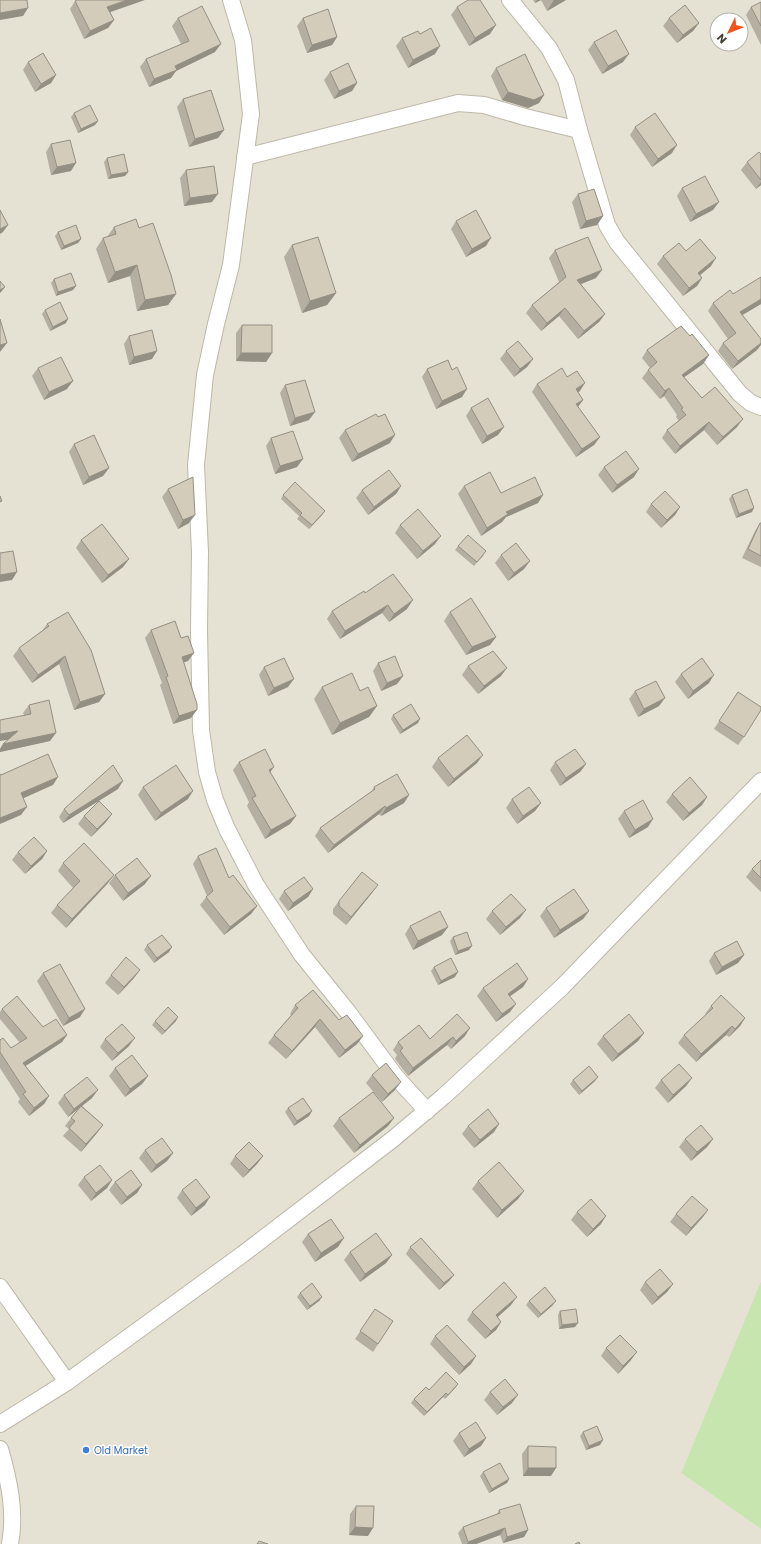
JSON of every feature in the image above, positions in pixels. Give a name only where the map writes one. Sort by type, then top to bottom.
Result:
[{"type":"street","points":[[231,0],[243,40],[251,114],[231,264],[205,375],[196,465],[200,552],[199,631],[201,730],[207,772],[215,800],[227,829],[256,885],[297,949],[348,1012],[396,1077],[427,1111]]},
{"type":"street","points":[[510,0],[549,48],[566,80],[578,130],[607,225],[617,242],[740,394],[751,403],[761,407]]},
{"type":"street","points":[[245,157],[458,103],[484,105],[578,130]]},
{"type":"street","points":[[0,1424],[67,1382],[243,1254],[393,1139],[427,1111],[562,987],[761,781]]},
{"type":"street","points":[[0,1287],[67,1382]]},
{"type":"street","points":[[0,1449],[10,1494],[12,1512],[10,1544]]},
{"type":"shaded area","points":[[0,0],[761,0],[761,1281],[681,1473],[761,1529],[761,1544],[0,1544]]},
{"type":"green space","points":[[761,1281],[761,1529],[681,1473]]},
{"type":"building","points":[[0,0],[27,0],[28,8],[0,13]]},
{"type":"building","points":[[127,0],[107,7],[114,20],[90,31],[75,1]]},
{"type":"building","points":[[468,0],[480,0],[496,25],[475,38],[457,7]]},
{"type":"building","points":[[761,2],[761,26],[751,7]]},
{"type":"building","points":[[685,5],[699,23],[683,35],[669,18]]},
{"type":"building","points":[[202,6],[221,44],[175,66],[177,70],[154,79],[146,59],[189,41],[178,18]]},
{"type":"building","points":[[328,9],[337,37],[312,45],[303,18]]},
{"type":"building","points":[[431,28],[440,46],[413,60],[402,38],[418,31],[420,34]]},
{"type":"building","points":[[616,30],[629,54],[608,66],[594,42]]},
{"type":"building","points":[[43,53],[56,75],[41,84],[28,62]]},
{"type":"building","points":[[525,54],[544,95],[534,100],[508,92],[496,68]]},
{"type":"building","points":[[348,63],[357,83],[339,91],[330,72]]},
{"type":"building","points":[[211,90],[224,130],[195,139],[183,99]]},
{"type":"building","points":[[90,105],[98,121],[81,129],[74,113]]},
{"type":"building","points":[[655,113],[677,145],[658,159],[635,127]]},
{"type":"building","points":[[70,140],[76,163],[57,167],[51,144]]},
{"type":"building","points":[[759,152],[761,154],[761,180],[747,162]]},
{"type":"building","points":[[124,154],[128,172],[111,175],[107,158]]},
{"type":"building","points":[[214,166],[218,194],[190,198],[186,170]]},
{"type":"building","points":[[705,176],[719,202],[696,214],[682,188]]},
{"type":"building","points":[[594,189],[603,216],[586,221],[578,194]]},
{"type":"building","points":[[0,210],[8,225],[0,229]]},
{"type":"building","points":[[476,210],[491,238],[472,249],[456,221]]},
{"type":"building","points":[[136,219],[139,228],[153,223],[176,294],[145,300],[137,265],[115,272],[103,238],[116,234],[114,227]]},
{"type":"building","points":[[76,225],[81,239],[64,246],[58,232]]},
{"type":"building","points":[[318,237],[336,293],[310,301],[292,245]]},
{"type":"building","points":[[588,237],[602,270],[577,280],[605,314],[584,331],[565,308],[547,323],[532,305],[566,277],[555,250]]},
{"type":"building","points":[[700,239],[716,258],[698,273],[702,278],[689,288],[663,256],[679,243],[686,251]]},
{"type":"building","points":[[71,273],[76,286],[58,292],[54,279]]},
{"type":"building","points":[[761,277],[761,299],[740,312],[761,339],[761,343],[738,361],[723,343],[736,333],[713,303],[730,290],[733,294]]},
{"type":"building","points":[[0,281],[5,287],[0,290]]},
{"type":"building","points":[[60,302],[68,319],[53,327],[45,310]]},
{"type":"building","points":[[0,319],[7,343],[0,345]]},
{"type":"building","points":[[242,325],[272,325],[272,353],[241,353]]},
{"type":"building","points":[[681,326],[690,336],[692,334],[709,355],[682,375],[702,398],[715,387],[743,419],[723,437],[709,422],[680,446],[667,430],[686,415],[669,388],[665,391],[648,370],[657,362],[647,350]]},
{"type":"building","points":[[152,330],[157,351],[134,357],[129,336]]},
{"type":"building","points":[[518,341],[533,359],[520,369],[506,351]]},
{"type":"building","points":[[61,357],[73,381],[49,392],[38,368]]},
{"type":"building","points":[[448,360],[452,370],[457,367],[467,389],[442,401],[427,369]]},
{"type":"building","points":[[562,368],[567,377],[577,371],[585,383],[576,389],[583,400],[576,404],[600,437],[582,449],[537,384]]},
{"type":"building","points":[[305,380],[315,412],[295,418],[285,385]]},
{"type":"building","points":[[488,398],[504,427],[487,436],[471,408]]},
{"type":"building","points":[[376,414],[378,417],[385,414],[395,435],[358,454],[345,430]]},
{"type":"building","points":[[293,431],[303,459],[280,466],[271,438]]},
{"type":"building","points":[[94,435],[109,468],[89,477],[74,444]]},
{"type":"building","points":[[626,451],[639,469],[617,485],[604,467]]},
{"type":"building","points":[[389,470],[401,486],[374,507],[362,490]]},
{"type":"building","points":[[490,472],[501,493],[535,477],[543,495],[506,512],[508,514],[487,528],[464,486]]},
{"type":"building","points":[[193,477],[195,515],[183,520],[168,489]]},
{"type":"building","points":[[295,482],[325,511],[312,525],[300,515],[302,513],[283,495]]},
{"type":"building","points":[[747,489],[754,508],[739,514],[732,495]]},
{"type":"building","points":[[665,491],[680,507],[667,520],[651,504]]},
{"type":"building","points":[[418,509],[441,536],[423,551],[400,525]]},
{"type":"building","points":[[761,523],[761,556],[748,549]]},
{"type":"building","points":[[102,524],[129,559],[108,575],[81,540]]},
{"type":"building","points":[[468,535],[486,551],[477,562],[458,546]]},
{"type":"building","points":[[516,543],[530,561],[514,573],[501,555]]},
{"type":"building","points":[[13,551],[17,572],[0,575],[0,553]]},
{"type":"building","points":[[393,574],[413,600],[394,614],[388,605],[345,631],[332,611],[364,591],[365,593]]},
{"type":"building","points":[[471,598],[496,637],[472,647],[450,612]]},
{"type":"building","points":[[68,612],[91,650],[105,694],[80,702],[65,656],[38,675],[19,648],[49,626],[47,624]]},
{"type":"building","points":[[175,621],[181,638],[188,636],[194,653],[182,657],[197,704],[197,710],[179,716],[166,677],[168,676],[151,630]]},
{"type":"building","points":[[493,651],[507,668],[484,686],[468,666]]},
{"type":"building","points":[[395,656],[403,676],[387,683],[378,663]]},
{"type":"building","points":[[284,658],[294,679],[274,688],[264,667]]},
{"type":"building","points":[[702,658],[714,675],[693,691],[681,674]]},
{"type":"building","points":[[352,673],[360,691],[368,687],[377,706],[340,723],[322,687]]},
{"type":"building","points":[[656,681],[665,698],[644,709],[635,691]]},
{"type":"building","points":[[738,692],[761,707],[761,710],[744,737],[719,721]]},
{"type":"building","points":[[49,700],[56,733],[3,744],[18,731],[0,734],[0,720],[31,714],[29,705]]},
{"type":"building","points":[[411,704],[420,719],[403,730],[393,715]]},
{"type":"building","points":[[467,735],[483,755],[454,779],[438,758]]},
{"type":"building","points":[[265,749],[274,767],[269,770],[296,816],[271,830],[252,798],[256,796],[239,762]]},
{"type":"building","points":[[575,749],[586,764],[566,778],[555,762]]},
{"type":"building","points":[[48,754],[58,777],[21,793],[27,807],[0,818],[0,774],[1,775]]},
{"type":"building","points":[[113,765],[123,781],[69,815],[64,809]]},
{"type":"building","points":[[176,765],[193,791],[161,813],[143,787]]},
{"type":"building","points":[[397,774],[409,795],[386,808],[385,806],[334,845],[320,828],[375,789],[374,787]]},
{"type":"building","points":[[690,777],[707,797],[689,813],[672,794]]},
{"type":"building","points":[[529,787],[541,803],[523,816],[512,799]]},
{"type":"building","points":[[643,800],[653,819],[635,830],[624,811]]},
{"type":"building","points":[[99,801],[112,814],[97,829],[84,816]]},
{"type":"building","points":[[34,837],[47,851],[31,866],[18,852]]},
{"type":"building","points":[[84,843],[114,875],[72,919],[57,905],[80,881],[63,863]]},
{"type":"building","points":[[216,848],[229,878],[233,875],[257,906],[230,927],[206,897],[213,891],[198,856]]},
{"type":"building","points":[[137,858],[151,876],[128,893],[115,875]]},
{"type":"building","points":[[761,860],[761,878],[752,869]]},
{"type":"building","points":[[362,872],[378,885],[351,917],[339,906],[339,901]]},
{"type":"building","points":[[304,877],[313,889],[293,903],[284,891]]},
{"type":"building","points":[[574,889],[589,911],[560,930],[546,908]]},
{"type":"building","points":[[511,894],[526,910],[506,927],[492,911]]},
{"type":"building","points":[[440,911],[448,927],[418,941],[410,926]]},
{"type":"building","points":[[467,932],[472,946],[458,951],[453,937]]},
{"type":"building","points":[[162,935],[172,947],[157,958],[147,945]]},
{"type":"building","points":[[737,941],[744,955],[722,967],[714,953]]},
{"type":"building","points":[[126,957],[140,970],[124,987],[111,975]]},
{"type":"building","points":[[451,958],[458,972],[441,981],[434,967]]},
{"type":"building","points":[[517,963],[528,979],[508,994],[516,1004],[502,1014],[483,988]]},
{"type":"building","points":[[60,964],[85,1009],[69,1018],[43,973]]},
{"type":"building","points":[[313,990],[339,1020],[347,1015],[363,1036],[345,1050],[320,1019],[292,1051],[274,1035],[298,1008],[295,1005]]},
{"type":"building","points":[[721,995],[745,1018],[735,1029],[732,1026],[701,1054],[684,1035],[713,1008],[711,1006]]},
{"type":"building","points":[[17,996],[43,1027],[56,1019],[67,1035],[23,1063],[49,1096],[34,1108],[23,1094],[26,1092],[0,1052],[0,1040],[3,1038],[11,1048],[27,1038],[2,1009]]},
{"type":"building","points":[[168,1007],[178,1017],[165,1031],[155,1021]]},
{"type":"building","points":[[457,1014],[470,1028],[456,1041],[453,1037],[413,1068],[400,1051],[403,1048],[398,1042],[419,1025],[430,1039]]},
{"type":"building","points":[[629,1014],[644,1033],[618,1054],[603,1036]]},
{"type":"building","points":[[122,1024],[135,1038],[118,1053],[105,1039]]},
{"type":"building","points":[[132,1055],[148,1076],[130,1089],[115,1068]]},
{"type":"building","points":[[386,1063],[401,1082],[388,1094],[372,1075]]},
{"type":"building","points":[[679,1064],[692,1078],[673,1095],[661,1080]]},
{"type":"building","points":[[589,1066],[598,1077],[582,1091],[573,1080]]},
{"type":"building","points":[[87,1077],[98,1090],[74,1109],[64,1095]]},
{"type":"building","points":[[373,1092],[394,1118],[360,1145],[339,1118]]},
{"type":"building","points":[[303,1098],[312,1111],[297,1121],[288,1108]]},
{"type":"building","points":[[81,1106],[103,1125],[86,1144],[69,1128],[75,1121],[71,1118]]},
{"type":"building","points":[[488,1109],[499,1124],[480,1140],[468,1126]]},
{"type":"building","points":[[701,1125],[713,1139],[697,1152],[685,1139]]},
{"type":"building","points":[[162,1138],[173,1153],[156,1165],[145,1150]]},
{"type":"building","points":[[249,1142],[263,1156],[249,1170],[235,1156]]},
{"type":"building","points":[[499,1162],[524,1191],[502,1210],[478,1181]]},
{"type":"building","points":[[100,1165],[112,1180],[96,1193],[84,1177]]},
{"type":"building","points":[[131,1170],[142,1185],[127,1197],[115,1182]]},
{"type":"building","points":[[196,1179],[210,1197],[196,1208],[182,1190]]},
{"type":"building","points":[[692,1196],[708,1210],[691,1228],[676,1214]]},
{"type":"building","points":[[591,1199],[606,1216],[593,1229],[577,1212]]},
{"type":"building","points":[[331,1219],[344,1238],[321,1253],[308,1234]]},
{"type":"building","points":[[376,1233],[392,1255],[365,1274],[350,1252]]},
{"type":"building","points":[[421,1238],[454,1275],[444,1283],[410,1247]]},
{"type":"building","points":[[660,1269],[673,1284],[658,1297],[645,1282]]},
{"type":"building","points":[[504,1282],[517,1297],[496,1315],[501,1322],[491,1331],[472,1312]]},
{"type":"building","points":[[312,1283],[322,1297],[310,1306],[300,1293]]},
{"type":"building","points":[[545,1287],[556,1301],[541,1314],[529,1301]]},
{"type":"building","points":[[375,1309],[393,1321],[378,1344],[360,1331]]},
{"type":"building","points":[[576,1309],[578,1323],[562,1325],[560,1311]]},
{"type":"building","points":[[447,1325],[476,1356],[464,1367],[435,1336]]},
{"type":"building","points":[[620,1335],[637,1352],[623,1366],[606,1348]]},
{"type":"building","points":[[446,1372],[458,1384],[448,1395],[446,1393],[427,1412],[414,1399],[426,1387],[429,1390]]},
{"type":"building","points":[[505,1379],[518,1395],[503,1407],[490,1392]]},
{"type":"building","points":[[476,1422],[486,1438],[469,1449],[459,1433]]},
{"type":"building","points":[[597,1426],[603,1440],[589,1446],[583,1432]]},
{"type":"building","points":[[528,1446],[556,1447],[556,1468],[528,1468]]},
{"type":"building","points":[[500,1463],[509,1479],[492,1489],[483,1472]]},
{"type":"building","points":[[520,1504],[528,1530],[507,1537],[505,1528],[468,1542],[463,1527],[500,1513],[499,1510]]},
{"type":"building","points":[[356,1506],[374,1506],[373,1528],[355,1527]]},
{"type":"building","points":[[259,1541],[268,1544],[257,1544]]},
{"type":"place","name":"Old Market","points":[[86,1450]]}]
